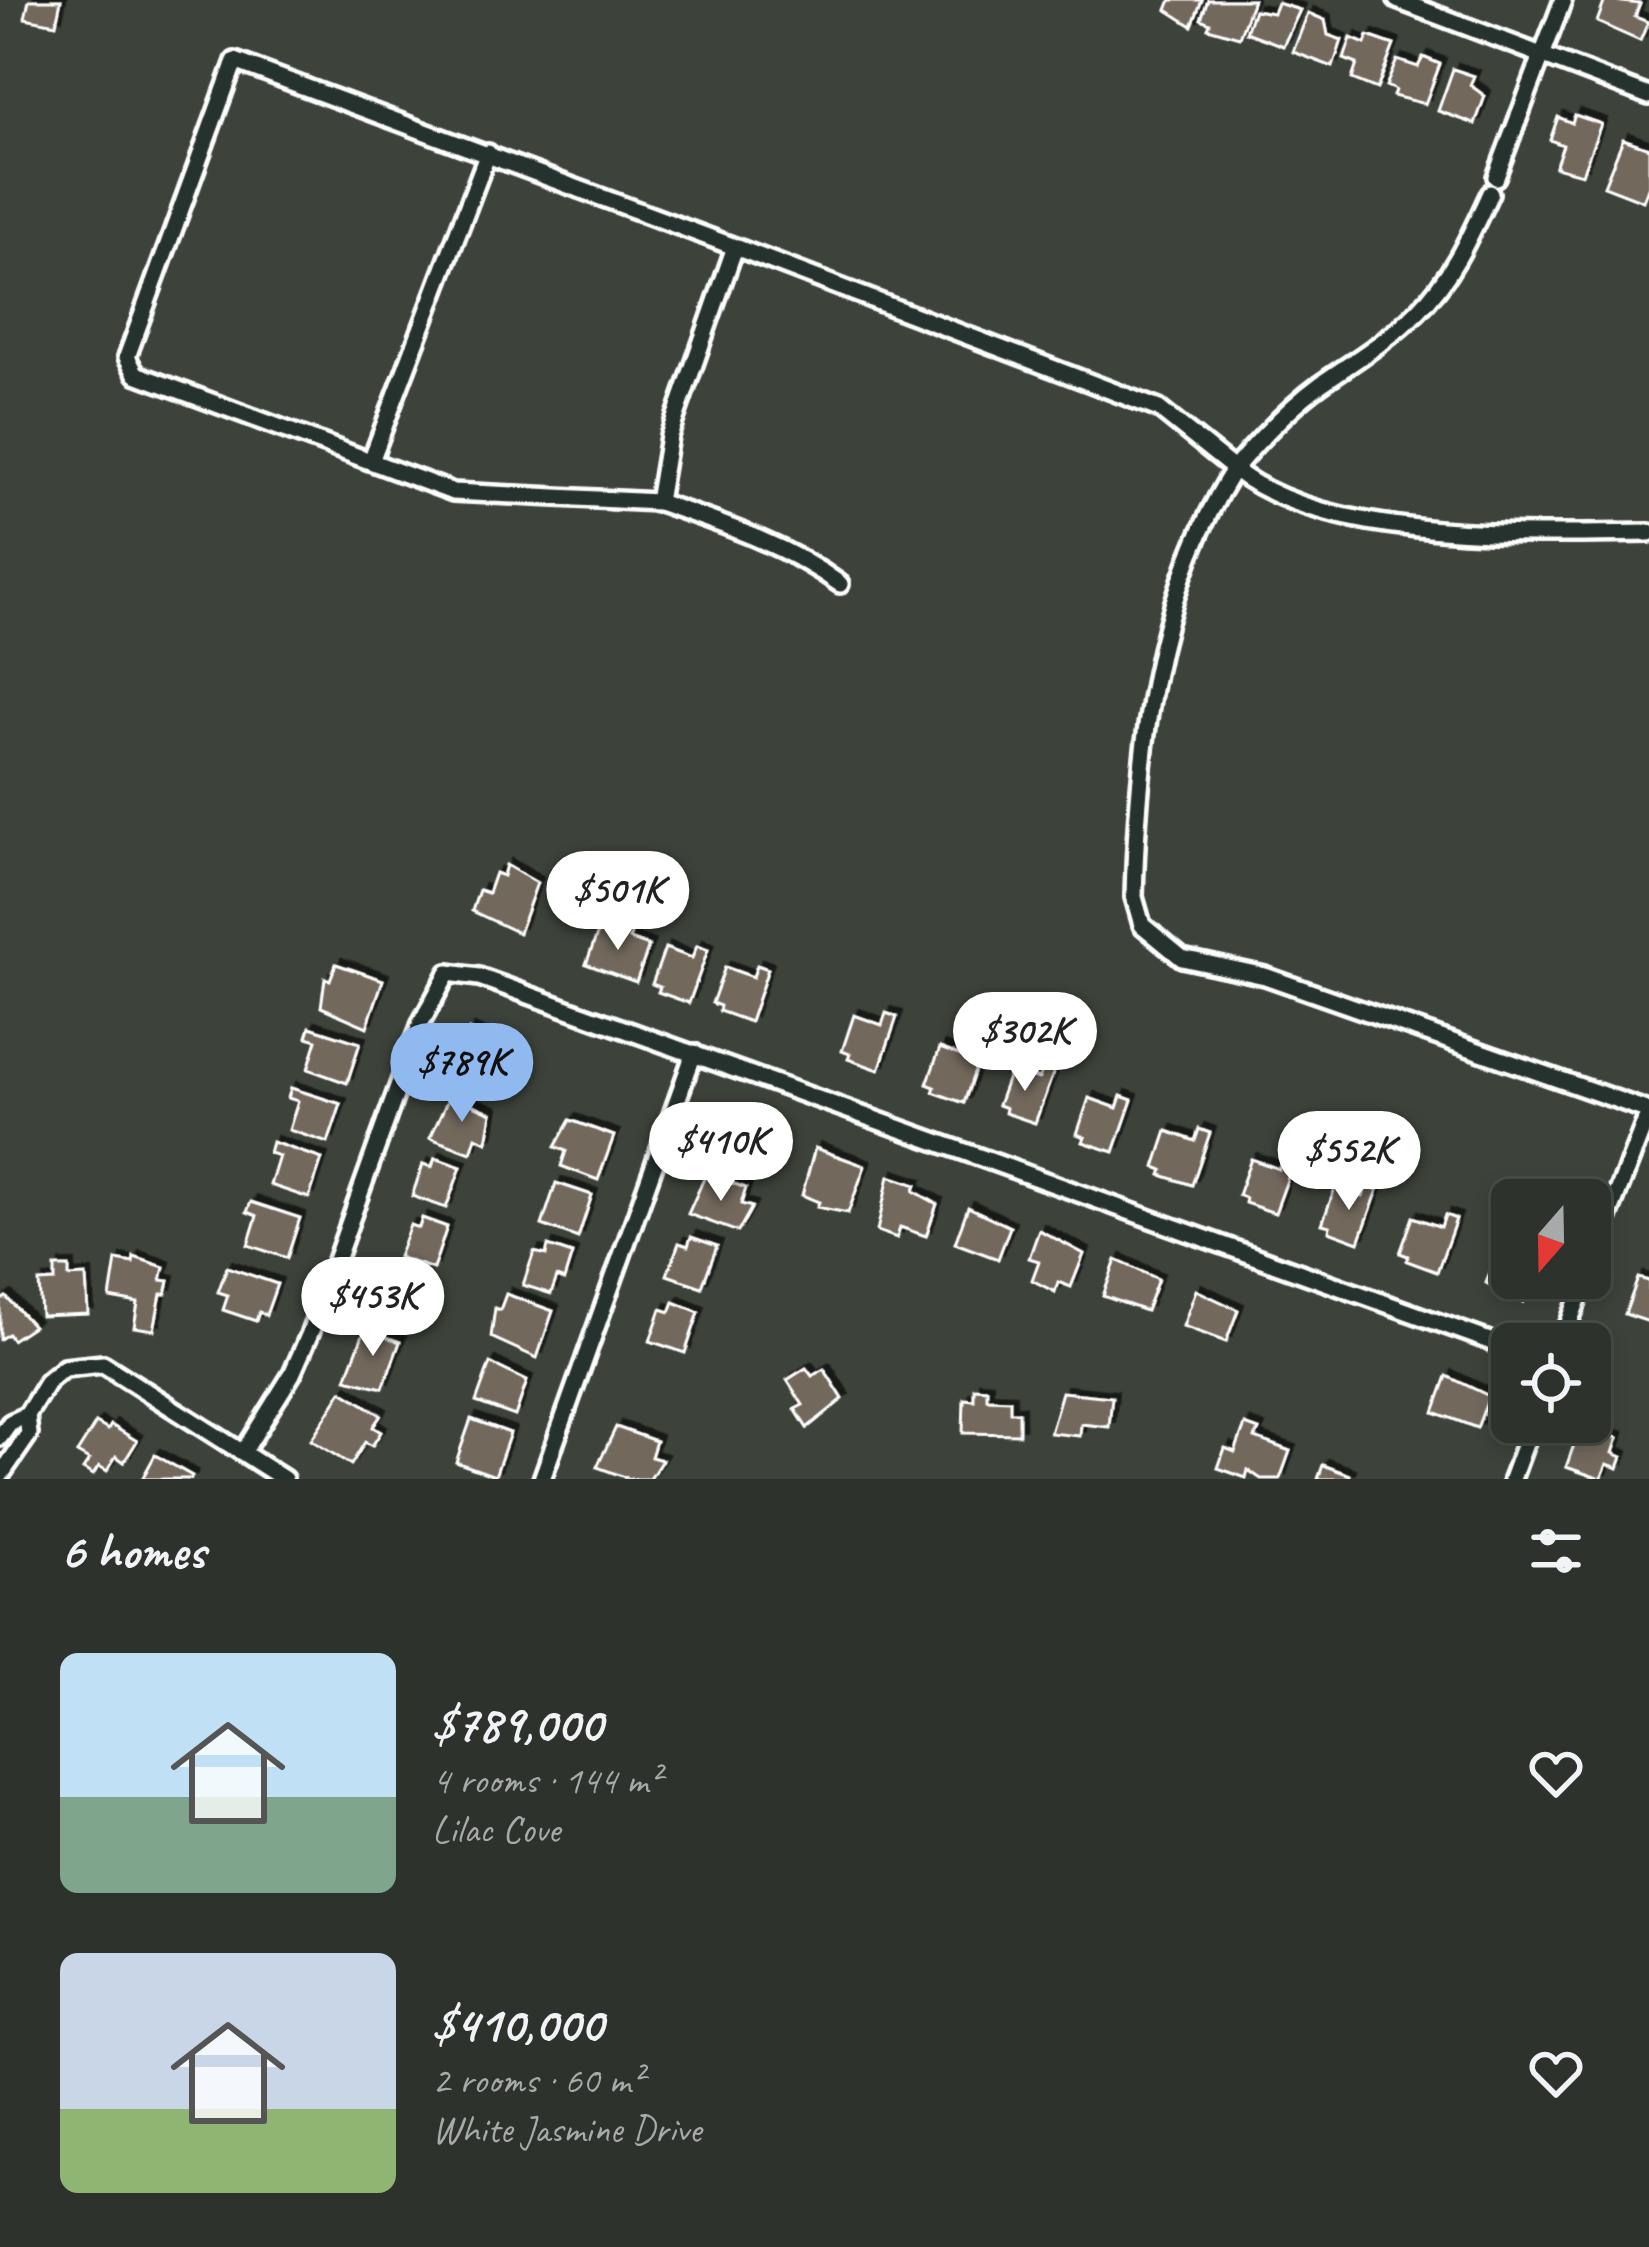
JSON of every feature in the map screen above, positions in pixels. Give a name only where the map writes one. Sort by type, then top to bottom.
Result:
[{"type":"street","points":[[1397,0],[1649,96]]},
{"type":"street","points":[[1563,0],[1493,185],[1458,261],[1420,309],[1375,350],[1319,386],[1265,432],[1211,506],[1171,607],[1153,682],[1134,897],[1142,925],[1182,958],[1265,976],[1649,1111],[1611,1210]]},
{"type":"street","points":[[840,584],[812,564],[748,533],[658,502],[454,492],[136,374],[127,358],[235,61],[1160,409],[1261,490],[1369,518],[1485,536],[1649,533]]},
{"type":"street","points":[[371,461],[488,153]]},
{"type":"street","points":[[658,502],[675,416],[735,247]]},
{"type":"street","points":[[244,1451],[292,1374],[310,1334],[421,1023],[448,973],[479,977],[1491,1341]]},
{"type":"street","points":[[542,1479],[694,1054]]},
{"type":"street","points":[[0,1437],[10,1423],[27,1415],[48,1382],[64,1368],[103,1364],[284,1479]]},
{"type":"street","points":[[0,1476],[29,1434],[27,1415]]},
{"type":"street","points":[[1512,1479],[1525,1443]]},
{"type":"building","points":[[29,0],[61,0],[56,24],[25,18]]},
{"type":"building","points":[[1171,0],[1202,0],[1192,26],[1167,10]]},
{"type":"building","points":[[1208,0],[1253,0],[1239,37],[1208,28],[1210,23],[1201,19]]},
{"type":"building","points":[[1605,0],[1640,4],[1635,17],[1648,22],[1640,41],[1597,22]]},
{"type":"building","points":[[1277,3],[1300,10],[1283,46],[1246,32],[1254,10],[1273,13]]},
{"type":"building","points":[[1308,13],[1325,20],[1328,35],[1342,40],[1333,67],[1293,52]]},
{"type":"building","points":[[1368,36],[1394,45],[1377,89],[1352,79],[1357,64],[1344,59],[1351,38],[1365,44]]},
{"type":"building","points":[[1423,57],[1440,64],[1425,104],[1393,96],[1395,90],[1386,86],[1397,60],[1418,67]]},
{"type":"building","points":[[1453,69],[1474,76],[1470,85],[1485,96],[1475,124],[1438,111]]},
{"type":"building","points":[[1575,115],[1601,124],[1582,174],[1555,167],[1563,145],[1550,140],[1558,117],[1572,123]]},
{"type":"building","points":[[1623,139],[1649,148],[1649,185],[1643,201],[1604,186]]},
{"type":"building","points":[[506,865],[537,883],[519,933],[472,911],[479,890],[488,893],[495,873],[503,876]]},
{"type":"building","points":[[620,923],[633,929],[629,939],[649,946],[636,982],[586,964],[599,929],[615,935]]},
{"type":"building","points":[[697,946],[708,950],[689,1003],[658,992],[660,987],[652,984],[665,948],[692,958]]},
{"type":"building","points":[[336,964],[383,980],[367,1027],[321,1007],[325,978],[330,980]]},
{"type":"building","points":[[757,965],[768,969],[750,1022],[719,1011],[720,1006],[712,1003],[725,967],[753,977]]},
{"type":"building","points":[[886,1013],[897,1017],[879,1070],[848,1059],[850,1054],[842,1051],[854,1015],[882,1025]]},
{"type":"building","points":[[310,1027],[360,1043],[347,1083],[308,1069],[317,1040],[307,1037]]},
{"type":"building","points":[[469,1030],[515,1050],[510,1065],[516,1067],[501,1093],[453,1077]]},
{"type":"building","points":[[971,1046],[982,1050],[964,1103],[933,1092],[935,1087],[927,1084],[940,1048],[967,1058]]},
{"type":"building","points":[[1043,1067],[1054,1071],[1035,1123],[1005,1113],[1006,1108],[998,1105],[1011,1069],[1039,1079]]},
{"type":"building","points":[[291,1088],[341,1104],[328,1143],[289,1130],[298,1101],[288,1098]]},
{"type":"building","points":[[450,1095],[492,1113],[487,1142],[476,1137],[471,1153],[430,1138]]},
{"type":"building","points":[[1121,1096],[1132,1100],[1114,1152],[1083,1142],[1085,1137],[1077,1134],[1089,1098],[1117,1108]]},
{"type":"building","points":[[733,1117],[758,1126],[743,1168],[709,1156],[720,1123],[729,1127]]},
{"type":"building","points":[[570,1120],[614,1136],[598,1180],[561,1166],[566,1151],[555,1147]]},
{"type":"building","points":[[1199,1129],[1210,1133],[1192,1185],[1161,1175],[1163,1170],[1155,1167],[1167,1131],[1195,1141]]},
{"type":"building","points":[[272,1142],[322,1159],[309,1198],[270,1185],[279,1156],[269,1153]]},
{"type":"building","points":[[815,1148],[865,1166],[848,1213],[817,1207],[819,1202],[802,1195]]},
{"type":"building","points":[[1283,1157],[1294,1161],[1275,1213],[1245,1203],[1246,1198],[1238,1195],[1251,1159],[1279,1169]]},
{"type":"building","points":[[435,1158],[461,1167],[446,1208],[412,1196],[423,1164],[432,1167]]},
{"type":"building","points":[[706,1174],[746,1188],[741,1204],[752,1207],[738,1232],[688,1214]]},
{"type":"building","points":[[889,1176],[916,1185],[914,1191],[937,1204],[926,1236],[900,1227],[897,1238],[877,1231]]},
{"type":"building","points":[[556,1183],[592,1195],[578,1238],[542,1225]]},
{"type":"building","points":[[1367,1186],[1378,1190],[1359,1242],[1322,1224],[1335,1188],[1363,1197]]},
{"type":"building","points":[[251,1202],[300,1218],[287,1258],[248,1245],[257,1216],[247,1212]]},
{"type":"building","points":[[968,1207],[1010,1227],[998,1259],[955,1243]]},
{"type":"building","points":[[1445,1215],[1456,1219],[1437,1272],[1407,1261],[1408,1256],[1400,1253],[1413,1217],[1441,1227]]},
{"type":"building","points":[[422,1218],[447,1227],[433,1269],[398,1257],[410,1225],[419,1228]]},
{"type":"building","points":[[1039,1230],[1084,1254],[1071,1287],[1058,1282],[1055,1292],[1032,1280],[1039,1261],[1029,1258]]},
{"type":"building","points":[[691,1237],[717,1246],[702,1287],[667,1275],[679,1243],[688,1246]]},
{"type":"building","points":[[548,1246],[572,1254],[564,1280],[557,1277],[551,1294],[523,1285],[534,1252],[546,1255]]},
{"type":"building","points":[[134,1257],[164,1267],[161,1280],[169,1281],[166,1294],[161,1294],[154,1330],[134,1327],[138,1303],[110,1298],[116,1260],[133,1263]]},
{"type":"building","points":[[1116,1260],[1158,1279],[1146,1311],[1103,1296]]},
{"type":"building","points":[[55,1267],[69,1267],[69,1277],[86,1276],[88,1314],[41,1316],[39,1282],[55,1281]]},
{"type":"building","points":[[227,1267],[277,1284],[266,1315],[259,1312],[256,1321],[223,1310],[228,1295],[218,1292]]},
{"type":"building","points":[[398,1276],[424,1285],[409,1327],[374,1314],[386,1282],[395,1286]]},
{"type":"building","points":[[1638,1278],[1649,1281],[1649,1322],[1625,1314]]},
{"type":"building","points":[[1196,1290],[1238,1310],[1226,1342],[1183,1326]]},
{"type":"building","points":[[506,1294],[553,1311],[537,1358],[491,1337],[495,1308],[500,1310]]},
{"type":"building","points":[[6,1297],[33,1326],[12,1340],[8,1334],[0,1339],[0,1301]]},
{"type":"building","points":[[674,1302],[699,1312],[685,1353],[650,1341],[661,1309],[670,1312]]},
{"type":"building","points":[[365,1329],[400,1342],[383,1388],[346,1379]]},
{"type":"building","points":[[490,1363],[527,1381],[515,1416],[476,1402]]},
{"type":"building","points":[[806,1368],[812,1376],[824,1369],[843,1399],[807,1428],[795,1409],[803,1405],[787,1380]]},
{"type":"building","points":[[1447,1376],[1489,1396],[1477,1428],[1434,1412]]},
{"type":"building","points":[[974,1388],[987,1389],[987,1399],[1010,1400],[1010,1412],[1019,1412],[1019,1434],[963,1433],[964,1399],[974,1400]]},
{"type":"building","points":[[342,1391],[381,1415],[373,1427],[381,1432],[372,1446],[365,1442],[351,1465],[311,1440]]},
{"type":"building","points":[[1062,1392],[1112,1397],[1109,1427],[1081,1424],[1080,1436],[1050,1433]]},
{"type":"building","points":[[471,1419],[510,1433],[495,1476],[456,1462]]},
{"type":"building","points":[[96,1423],[108,1430],[111,1425],[137,1441],[124,1462],[116,1456],[107,1471],[99,1466],[93,1475],[83,1469],[89,1460],[77,1453]]},
{"type":"building","points":[[1245,1425],[1259,1430],[1255,1438],[1290,1451],[1280,1479],[1261,1479],[1248,1470],[1246,1478],[1218,1468],[1225,1448],[1235,1452]]},
{"type":"building","points":[[616,1427],[656,1441],[651,1457],[662,1460],[650,1479],[630,1479],[597,1467]]},
{"type":"building","points":[[1611,1436],[1618,1438],[1613,1453],[1622,1457],[1618,1468],[1607,1464],[1601,1479],[1566,1467],[1575,1443],[1611,1443]]},
{"type":"building","points":[[155,1455],[192,1476],[191,1479],[142,1479]]},
{"type":"building","points":[[1323,1465],[1350,1475],[1349,1479],[1318,1479]]}]
